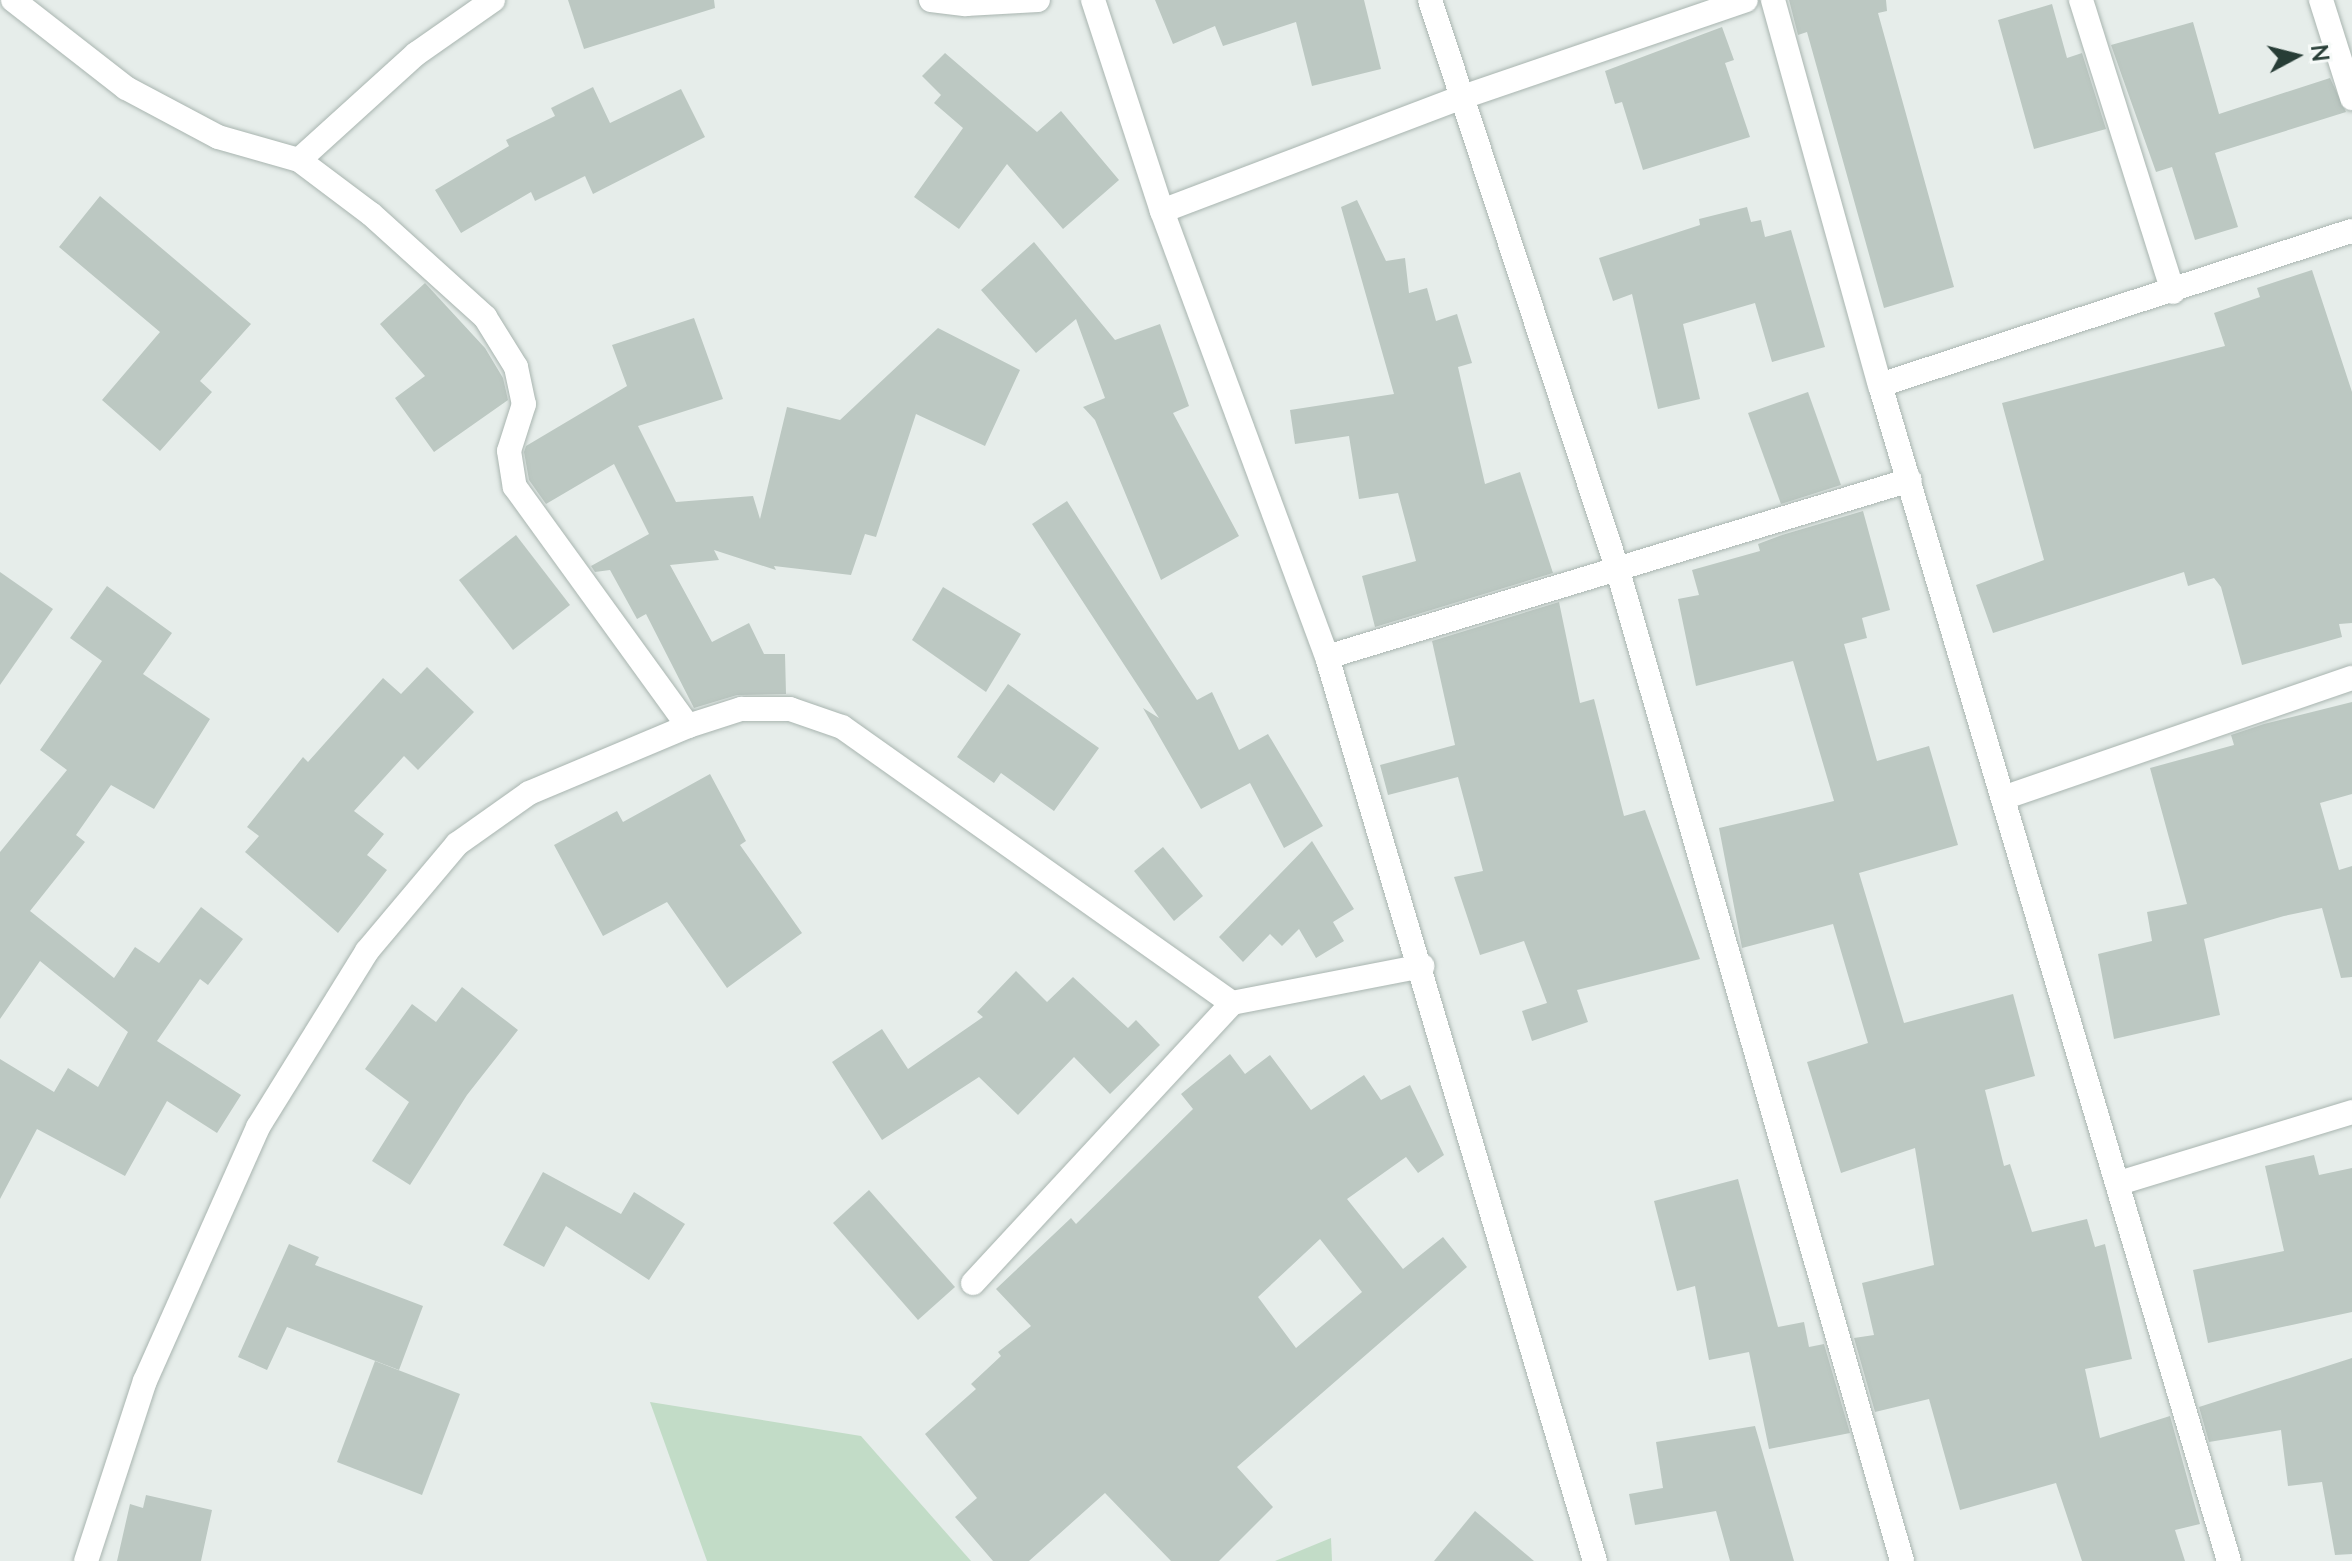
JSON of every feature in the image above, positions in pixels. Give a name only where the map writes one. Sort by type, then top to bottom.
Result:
[{"type":"street","points":[[13,0],[126,88],[218,137],[299,160],[371,214],[485,317],[516,367],[524,404],[509,451],[515,487],[688,726]]},
{"type":"street","points":[[299,160],[416,54],[493,0]]},
{"type":"street","points":[[931,0],[966,4],[1038,0]]},
{"type":"street","points":[[1093,0],[1162,211],[1327,657],[1422,966],[1595,1561]]},
{"type":"street","points":[[1430,0],[1618,571],[1902,1561]]},
{"type":"street","points":[[1162,211],[1460,98],[1746,0]]},
{"type":"street","points":[[1773,0],[1880,385],[2229,1561]]},
{"type":"street","points":[[2081,0],[2173,292]]},
{"type":"street","points":[[2321,0],[2352,98]]},
{"type":"street","points":[[1880,385],[2173,292],[2352,231]]},
{"type":"street","points":[[1327,657],[1910,480]]},
{"type":"street","points":[[2003,798],[2352,678]]},
{"type":"street","points":[[86,1561],[145,1381],[258,1127],[367,951],[457,844],[529,793],[688,726],[741,709],[790,709],[842,727],[1232,1003]]},
{"type":"street","points":[[973,1283],[1232,1003],[1422,966]]},
{"type":"street","points":[[2119,1183],[2352,1112]]},
{"type":"green space","points":[[650,1402],[861,1436],[971,1561],[707,1561]]},
{"type":"green space","points":[[1331,1538],[1332,1561],[1275,1561]]},
{"type":"building","points":[[568,0],[714,0],[715,8],[584,49]]},
{"type":"building","points":[[1155,0],[1364,0],[1381,69],[1312,86],[1296,22],[1223,46],[1215,26],[1173,44]]},
{"type":"building","points":[[1789,0],[1886,0],[1887,11],[1878,13],[1954,287],[1884,308],[1807,32],[1798,35]]},
{"type":"building","points":[[2052,4],[2067,58],[2082,53],[2106,129],[2034,149],[1998,20]]},
{"type":"building","points":[[2193,22],[2219,114],[2330,78],[2346,112],[2215,153],[2238,227],[2195,240],[2172,167],[2156,172],[2111,45]]},
{"type":"building","points":[[1722,27],[1734,60],[1725,63],[1750,137],[1643,170],[1622,102],[1615,104],[1605,71]]},
{"type":"building","points":[[945,53],[1037,132],[1061,111],[1119,180],[1063,229],[1007,164],[959,229],[914,197],[963,128],[934,103],[941,95],[922,76]]},
{"type":"building","points":[[593,87],[610,123],[681,89],[705,137],[593,194],[585,176],[535,201],[531,192],[461,233],[435,190],[509,146],[506,140],[555,116],[551,108]]},
{"type":"building","points":[[100,196],[251,324],[200,381],[212,392],[160,451],[102,400],[160,332],[59,247]]},
{"type":"building","points":[[1357,200],[1386,261],[1405,258],[1409,293],[1427,288],[1436,321],[1457,314],[1472,363],[1458,367],[1485,484],[1520,472],[1553,573],[1375,627],[1362,576],[1416,561],[1398,493],[1359,499],[1349,436],[1295,444],[1290,410],[1394,394],[1341,207]]},
{"type":"building","points":[[1747,207],[1751,222],[1761,220],[1765,237],[1791,230],[1825,347],[1772,362],[1755,303],[1683,324],[1700,399],[1658,409],[1632,294],[1613,301],[1599,258],[1700,225],[1699,219]]},
{"type":"building","points":[[1034,242],[1115,340],[1160,324],[1189,406],[1173,413],[1239,536],[1161,580],[1095,420],[1083,407],[1105,398],[1076,319],[1036,353],[981,290]]},
{"type":"building","points":[[2312,270],[2352,392],[2352,623],[2339,624],[2342,637],[2242,665],[2221,587],[2214,578],[2188,586],[2184,572],[1993,633],[1976,585],[2044,560],[2002,403],[2225,346],[2214,313],[2260,297],[2257,288]]},
{"type":"building","points":[[425,283],[485,348],[503,378],[508,400],[434,452],[395,398],[425,376],[380,324]]},
{"type":"building","points":[[694,318],[723,399],[638,426],[676,502],[753,496],[760,519],[787,407],[840,420],[938,328],[1020,370],[985,446],[916,414],[876,537],[865,534],[851,575],[774,566],[776,570],[714,550],[719,560],[670,565],[712,642],[749,623],[764,654],[785,654],[786,694],[737,695],[694,708],[646,614],[637,619],[610,570],[595,572],[591,566],[649,534],[614,464],[546,504],[529,480],[524,452],[526,446],[627,386],[612,345]]},
{"type":"building","points":[[1808,392],[1841,485],[1781,504],[1748,413]]},
{"type":"building","points":[[1067,501],[1197,700],[1212,692],[1239,750],[1268,734],[1323,826],[1284,848],[1250,783],[1201,809],[1143,708],[1159,718],[1032,524]]},
{"type":"building","points":[[1863,511],[1890,610],[1862,618],[1867,638],[1844,644],[1877,761],[1929,746],[1958,845],[1859,873],[1904,1023],[2013,994],[2035,1076],[1985,1090],[2004,1166],[2010,1164],[2032,1232],[2087,1219],[2095,1247],[2105,1244],[2132,1359],[2085,1369],[2100,1438],[2170,1416],[2200,1524],[2175,1530],[2185,1561],[2082,1561],[2056,1483],[1960,1510],[1929,1399],[1875,1412],[1854,1338],[1874,1335],[1862,1283],[1934,1265],[1915,1148],[1841,1173],[1807,1062],[1868,1043],[1833,924],[1742,948],[1719,828],[1834,801],[1793,661],[1696,686],[1678,599],[1699,595],[1692,570],[1760,551],[1758,544]]},
{"type":"building","points":[[516,535],[570,605],[513,650],[459,580]]},
{"type":"building","points":[[0,572],[53,609],[0,685]]},
{"type":"building","points":[[107,586],[172,633],[143,674],[210,719],[154,809],[111,785],[76,835],[85,842],[30,911],[114,978],[135,947],[159,963],[201,907],[243,939],[208,985],[200,979],[157,1041],[241,1095],[217,1133],[167,1101],[125,1176],[37,1129],[0,1199],[0,1059],[54,1092],[68,1068],[98,1087],[128,1032],[40,961],[0,1019],[0,852],[67,770],[40,750],[102,661],[70,638]]},
{"type":"building","points":[[943,587],[1021,634],[986,692],[912,640]]},
{"type":"building","points":[[1559,602],[1580,703],[1594,699],[1624,816],[1645,810],[1700,959],[1577,990],[1588,1022],[1532,1041],[1522,1011],[1547,1003],[1524,941],[1480,955],[1454,877],[1483,871],[1458,777],[1388,795],[1380,765],[1455,745],[1432,641]]},
{"type":"building","points":[[427,667],[474,712],[418,770],[404,756],[354,811],[384,834],[367,855],[387,870],[338,933],[245,852],[259,836],[247,827],[303,757],[308,762],[383,678],[401,694]]},
{"type":"building","points":[[1008,684],[1099,748],[1054,811],[1001,773],[994,783],[957,757]]},
{"type":"building","points":[[2352,702],[2352,794],[2320,803],[2339,870],[2352,866],[2352,977],[2341,978],[2322,908],[2284,916],[2204,939],[2220,1015],[2114,1039],[2098,954],[2152,941],[2147,912],[2187,904],[2150,768],[2234,745],[2231,735],[2264,724]]},
{"type":"building","points":[[710,774],[746,841],[740,845],[802,933],[727,988],[667,902],[603,936],[554,845],[617,811],[623,822]]},
{"type":"building","points":[[1312,841],[1354,909],[1333,922],[1344,941],[1316,958],[1299,929],[1282,946],[1270,934],[1243,962],[1219,937]]},
{"type":"building","points":[[1163,847],[1203,896],[1174,921],[1134,871]]},
{"type":"building","points":[[1016,971],[1047,1002],[1073,977],[1128,1028],[1136,1020],[1160,1045],[1110,1094],[1074,1057],[1018,1115],[979,1077],[882,1140],[832,1062],[882,1029],[908,1069],[983,1017],[977,1012]]},
{"type":"building","points":[[462,987],[518,1030],[467,1095],[410,1185],[372,1161],[409,1102],[365,1069],[412,1004],[436,1022]]},
{"type":"building","points":[[1230,1054],[1245,1074],[1270,1055],[1311,1110],[1364,1075],[1381,1100],[1410,1085],[1444,1155],[1418,1173],[1406,1157],[1347,1199],[1403,1269],[1443,1237],[1467,1267],[1237,1467],[1273,1507],[1219,1561],[1171,1561],[1105,1493],[1029,1561],[993,1561],[955,1517],[977,1498],[925,1434],[976,1389],[971,1384],[1001,1356],[998,1352],[1031,1326],[996,1289],[1071,1218],[1076,1224],[1193,1109],[1181,1094]],"holes":[[[1320,1239],[1362,1292],[1296,1348],[1258,1297]]]},
{"type":"building","points":[[2314,1155],[2319,1175],[2352,1168],[2352,1312],[2208,1343],[2193,1270],[2284,1251],[2265,1166]]},
{"type":"building","points":[[543,1172],[621,1214],[634,1192],[685,1224],[649,1280],[566,1226],[544,1267],[503,1245]]},
{"type":"building","points":[[1738,1179],[1778,1327],[1804,1322],[1809,1347],[1824,1344],[1850,1433],[1769,1449],[1749,1352],[1709,1360],[1695,1286],[1677,1291],[1654,1201]]},
{"type":"building","points":[[869,1190],[955,1287],[918,1320],[833,1223]]},
{"type":"building","points":[[289,1244],[319,1257],[315,1265],[423,1306],[399,1370],[287,1327],[267,1370],[238,1357]]},
{"type":"building","points":[[2352,1358],[2352,1554],[2335,1555],[2322,1482],[2288,1486],[2281,1430],[2209,1442],[2199,1407]]},
{"type":"building","points":[[375,1361],[460,1394],[422,1495],[337,1462]]},
{"type":"building","points":[[1755,1426],[1794,1561],[1730,1561],[1716,1511],[1635,1525],[1629,1494],[1663,1488],[1656,1442]]},
{"type":"building","points":[[146,1495],[212,1510],[201,1561],[117,1561],[130,1504],[143,1508]]},
{"type":"building","points":[[1475,1511],[1534,1561],[1434,1561]]}]
